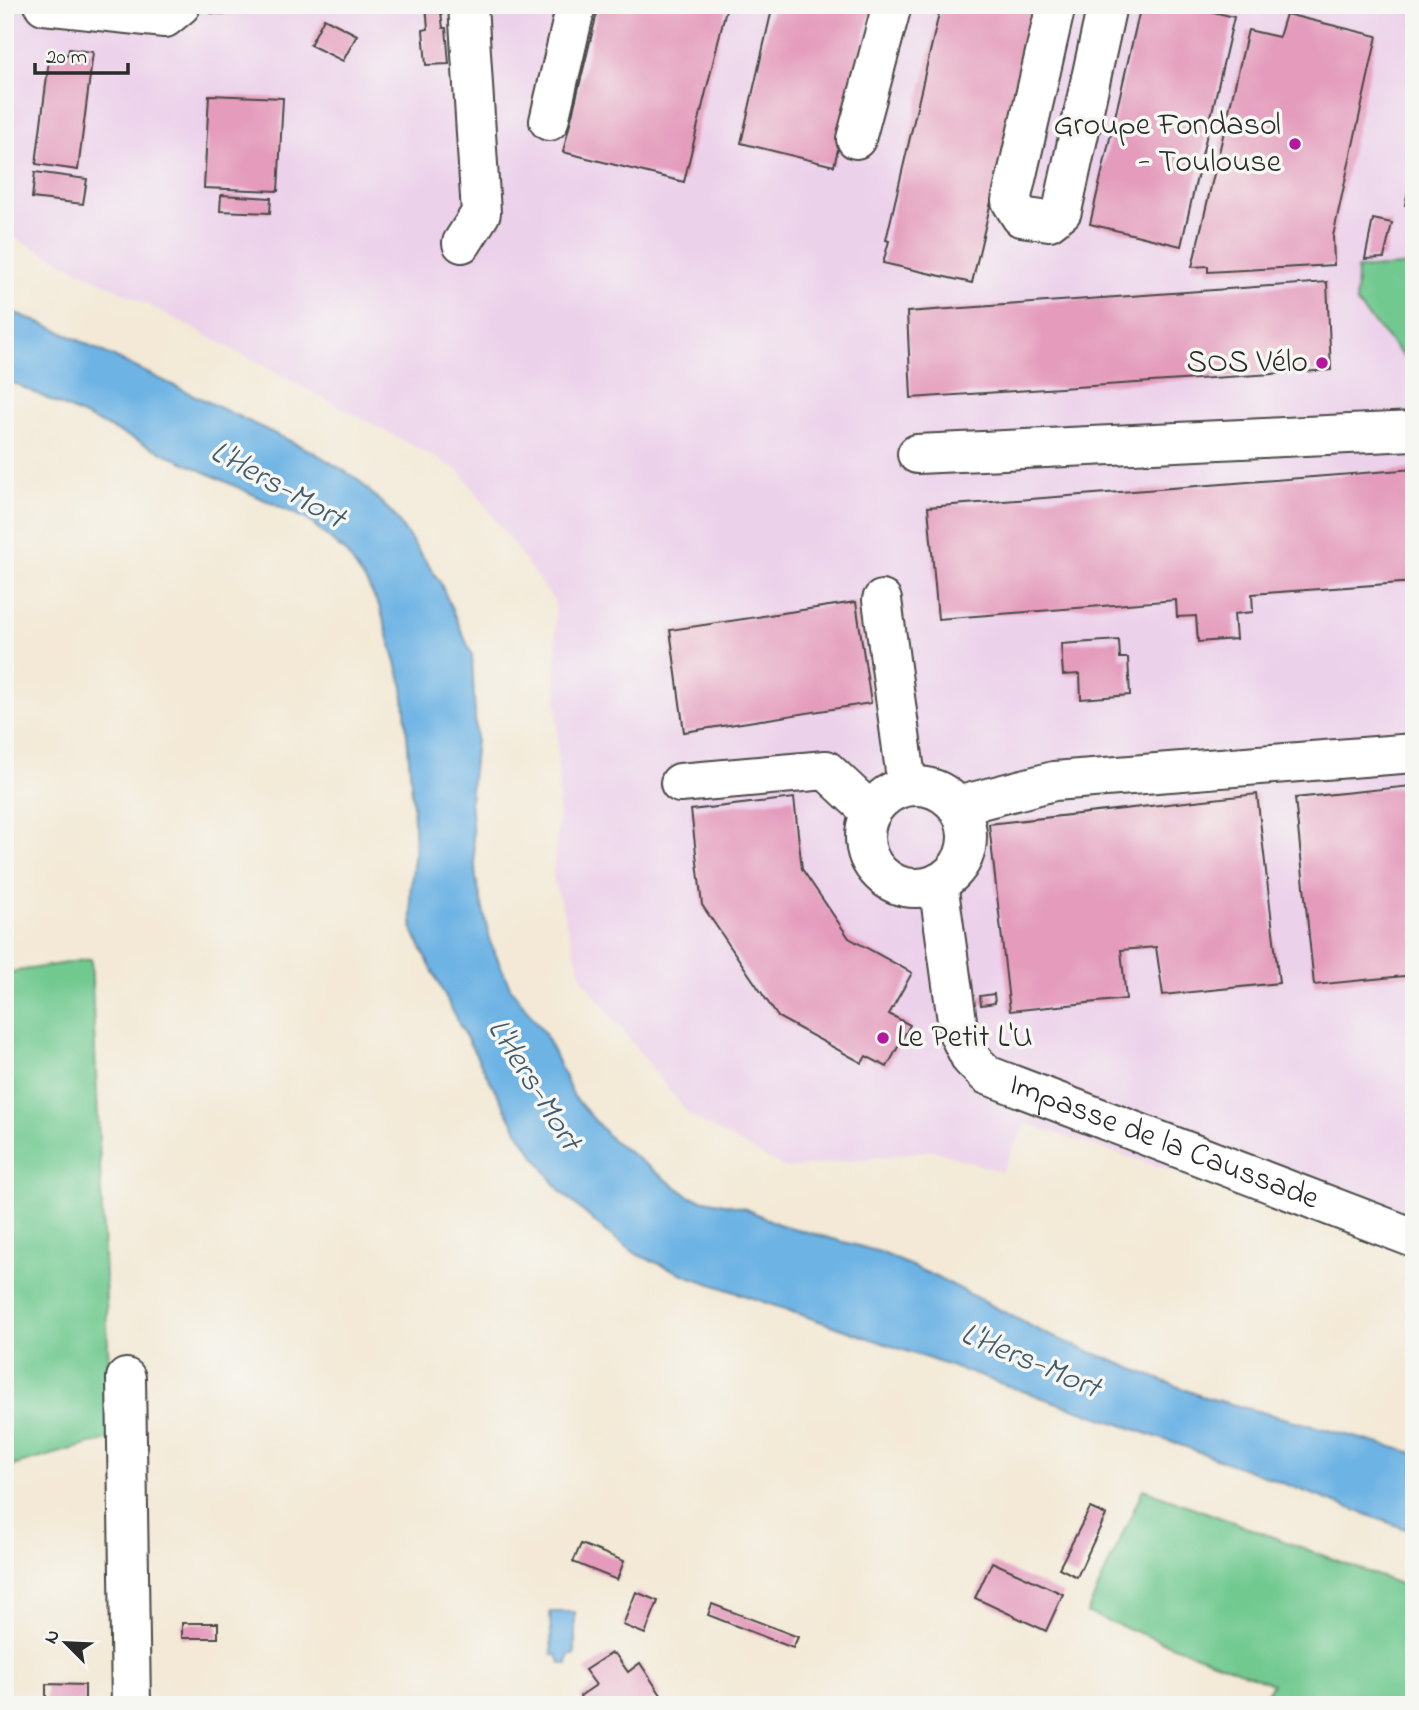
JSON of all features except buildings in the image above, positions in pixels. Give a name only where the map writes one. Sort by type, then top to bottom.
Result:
[{"type":"street","points":[[44,5],[165,18],[181,5]]},
{"type":"street","points":[[461,243],[481,213],[468,5]]},
{"type":"street","points":[[549,121],[576,5]]},
{"type":"street","points":[[856,139],[892,5]]},
{"type":"street","points":[[1056,5],[1011,201],[1021,217],[1049,221],[1062,211],[1108,5]]},
{"type":"street","points":[[916,454],[1414,431]]},
{"type":"street","points":[[882,600],[907,786]]},
{"type":"street","points":[[957,806],[1054,781],[1414,753]]},
{"type":"street","points":[[680,783],[826,770],[872,811]]},
{"type":"street","points":[[907,786],[926,786],[944,794],[957,806],[966,823],[967,846],[961,863],[953,873],[938,883],[917,888],[894,883],[876,869],[865,842],[865,828],[872,811],[885,796],[907,786]]},
{"type":"street","name":"Impasse de la Caussade","points":[[938,883],[959,1035],[971,1059],[987,1075],[1414,1238]]},
{"type":"street","points":[[126,1378],[131,1705]]},
{"type":"shaded area","points":[[5,5],[1414,5],[1414,1249],[1026,1124],[1001,1172],[933,1150],[786,1169],[689,1115],[583,980],[553,877],[559,813],[555,602],[460,471],[168,315],[5,233]]},
{"type":"green space","points":[[1414,265],[1414,363],[1401,354],[1356,303],[1357,269]]},
{"type":"green space","points":[[91,959],[112,1438],[5,1468],[5,973]]},
{"type":"green space","points":[[1143,1489],[1414,1589],[1414,1705],[1259,1705],[1273,1684],[1087,1613]]},
{"type":"water","name":"L'Hers-Mort","points":[[5,309],[55,329],[313,452],[356,478],[393,514],[440,582],[472,655],[476,739],[470,800],[476,879],[491,944],[510,987],[545,1034],[574,1097],[611,1139],[690,1197],[744,1208],[778,1224],[880,1252],[943,1280],[1046,1334],[1201,1396],[1414,1453],[1414,1532],[1183,1446],[688,1276],[638,1255],[605,1231],[560,1191],[520,1135],[460,1026],[413,932],[410,895],[415,847],[403,687],[380,608],[368,585],[346,553],[308,520],[5,379]]},
{"type":"water","points":[[550,1612],[575,1612],[575,1655],[569,1655],[567,1664],[561,1664],[557,1655],[552,1655]]},
{"type":"place","name":"Groupe Fondasol - Toulouse","points":[[1295,144]]},
{"type":"place","name":"SOS Vélo","points":[[1322,363]]},
{"type":"place","name":"Le Petit L'U","points":[[883,1038]]}]
